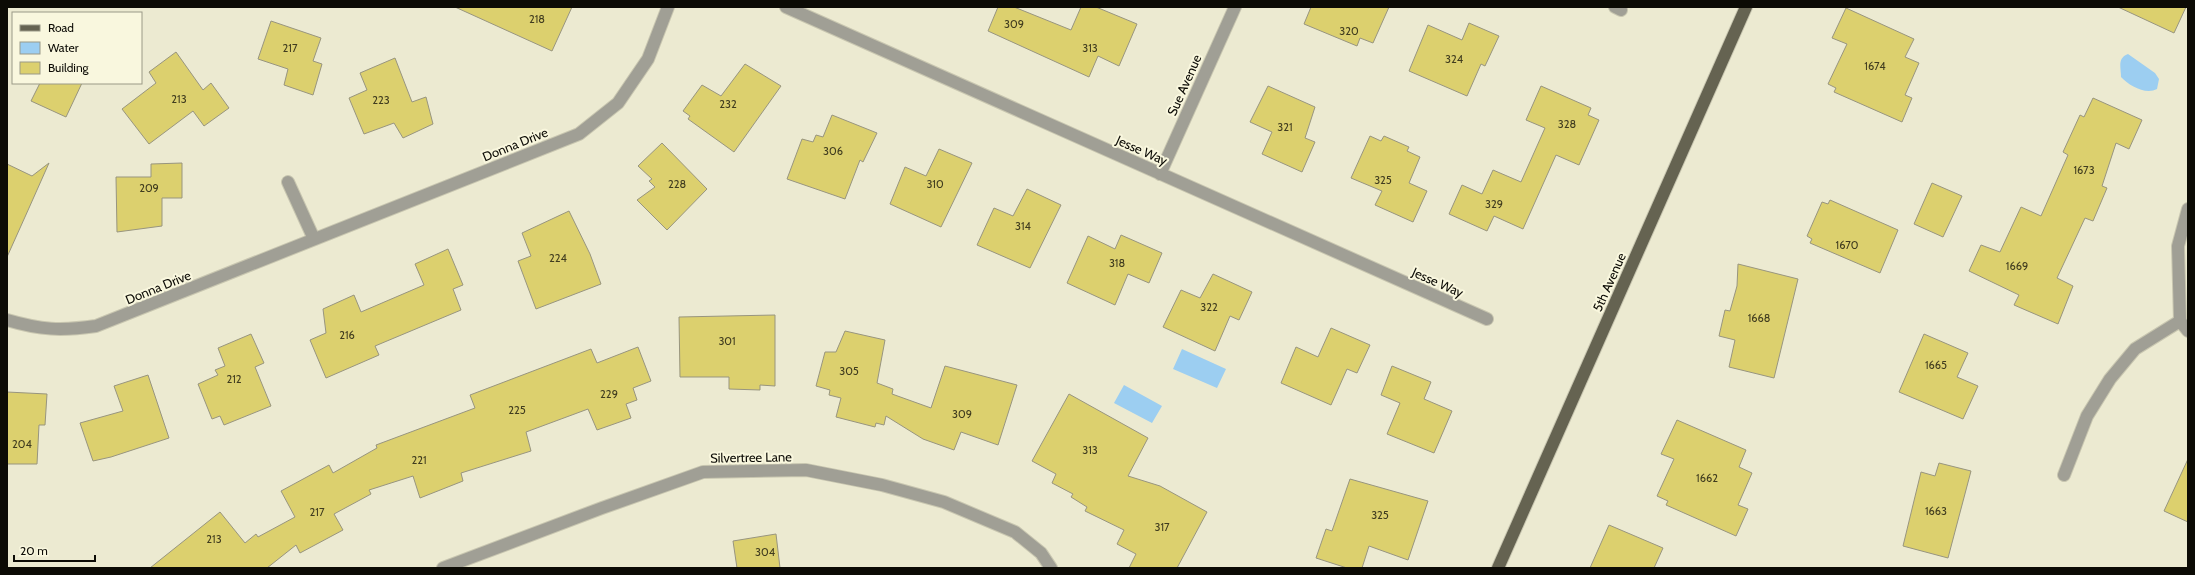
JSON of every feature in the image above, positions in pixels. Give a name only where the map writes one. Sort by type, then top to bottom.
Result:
[{"type":"main road","name":"5th Avenue","points":[[1498,568],[1746,7]]},
{"type":"street","name":"Donna Drive","points":[[7,320],[31,327],[65,330],[96,326],[579,134],[618,103],[648,59],[668,7]]},
{"type":"street","name":"Jesse Way","points":[[786,7],[1487,318]]},
{"type":"street","name":"Sue Avenue","points":[[1160,174],[1235,7]]},
{"type":"street","points":[[288,182],[314,239]]},
{"type":"street","points":[[2188,209],[2178,246],[2180,321],[2188,331]]},
{"type":"street","points":[[2064,475],[2087,416],[2110,378],[2135,349],[2180,321]]},
{"type":"street","name":"Silvertree Lane","points":[[443,568],[595,510],[703,472],[806,470],[882,485],[944,502],[1016,532],[1041,553],[1051,568]]},
{"type":"water","points":[[2128,54],[2155,73],[2159,79],[2157,89],[2148,91],[2138,89],[2128,84],[2121,77],[2121,61],[2122,58]]},
{"type":"water","points":[[1182,349],[1226,369],[1217,388],[1173,369]]},
{"type":"water","points":[[1124,385],[1162,406],[1152,423],[1114,403]]},
{"type":"building","points":[[455,7],[572,7],[552,51]]},
{"type":"building","points":[[998,7],[1014,7],[1071,30],[1081,7],[1096,7],[1137,24],[1119,66],[1098,56],[1089,77],[988,31]]},
{"type":"building","points":[[1311,7],[1389,7],[1373,43],[1360,38],[1357,46],[1304,24]]},
{"type":"building","points":[[2118,7],[2186,7],[2174,33]]},
{"type":"building","points":[[1846,8],[1914,39],[1905,57],[1919,63],[1905,95],[1912,98],[1902,122],[1834,92],[1836,88],[1828,84],[1847,44],[1832,38]]},
{"type":"building","points":[[271,21],[321,38],[313,61],[322,64],[313,95],[284,85],[288,69],[258,59]]},
{"type":"building","points":[[1469,23],[1499,36],[1485,66],[1481,64],[1467,96],[1409,71],[1428,25],[1462,40]]},
{"type":"building","points":[[176,52],[203,90],[211,83],[229,108],[204,126],[193,111],[149,144],[122,109],[156,83],[149,72]]},
{"type":"building","points":[[395,58],[412,102],[426,97],[433,124],[403,138],[394,123],[364,134],[349,98],[367,90],[360,73]]},
{"type":"building","points":[[745,64],[781,86],[734,152],[688,119],[690,116],[683,111],[702,85],[721,96]]},
{"type":"building","points":[[40,84],[82,84],[66,117],[31,101]]},
{"type":"building","points":[[1268,86],[1315,107],[1305,138],[1315,142],[1302,172],[1262,154],[1272,132],[1250,122]]},
{"type":"building","points":[[1541,86],[1591,108],[1588,115],[1599,120],[1579,165],[1556,155],[1523,229],[1494,216],[1487,231],[1449,214],[1462,185],[1482,194],[1493,170],[1521,182],[1545,128],[1526,120]]},
{"type":"building","points":[[2093,98],[2142,120],[2129,149],[2116,143],[2102,186],[2107,188],[2093,221],[2085,218],[2057,278],[2073,286],[2058,324],[2014,305],[2019,295],[1969,271],[1981,245],[2000,252],[2021,207],[2041,216],[2068,155],[2063,152],[2080,115],[2084,117]]},
{"type":"building","points":[[832,115],[877,133],[863,162],[860,160],[845,199],[787,179],[802,139],[813,142],[816,135],[823,137]]},
{"type":"building","points":[[1370,136],[1381,141],[1384,136],[1409,147],[1407,151],[1420,157],[1409,183],[1427,191],[1413,222],[1375,205],[1382,191],[1351,178]]},
{"type":"building","points":[[662,143],[707,189],[667,230],[637,200],[655,187],[649,181],[652,179],[638,166]]},
{"type":"building","points":[[939,149],[972,163],[941,227],[890,204],[905,167],[926,176]]},
{"type":"building","points":[[49,163],[7,257],[7,164],[32,176]]},
{"type":"building","points":[[182,163],[182,198],[162,198],[162,226],[117,232],[116,177],[151,177],[151,164]]},
{"type":"building","points":[[1932,183],[1962,196],[1943,237],[1914,224]]},
{"type":"building","points":[[1027,189],[1061,205],[1030,268],[977,245],[994,208],[1013,216]]},
{"type":"building","points":[[1830,200],[1898,230],[1880,273],[1810,243],[1812,239],[1807,236],[1822,202],[1828,204]]},
{"type":"building","points":[[569,211],[590,254],[601,284],[536,309],[518,261],[531,256],[522,233]]},
{"type":"building","points":[[1121,235],[1162,253],[1149,283],[1128,274],[1115,305],[1067,283],[1088,236],[1115,249]]},
{"type":"building","points":[[448,249],[463,285],[453,289],[461,310],[375,346],[379,355],[326,378],[310,340],[326,333],[323,309],[354,295],[361,312],[424,285],[415,264]]},
{"type":"building","points":[[1738,264],[1798,279],[1774,378],[1729,367],[1735,340],[1719,336],[1725,310],[1730,311],[1737,286]]},
{"type":"building","points":[[1213,274],[1252,292],[1239,320],[1230,316],[1215,351],[1163,327],[1181,290],[1200,298]]},
{"type":"building","points":[[775,315],[775,386],[760,385],[760,390],[729,389],[729,377],[680,377],[679,317]]},
{"type":"building","points":[[1331,328],[1370,345],[1357,373],[1347,369],[1331,405],[1281,383],[1296,347],[1318,357]]},
{"type":"building","points":[[845,331],[885,340],[877,383],[893,389],[892,394],[931,408],[945,366],[1017,385],[998,445],[961,432],[954,450],[923,439],[886,416],[884,425],[876,423],[875,427],[836,417],[841,398],[829,395],[830,390],[816,386],[825,352],[836,352]]},
{"type":"building","points":[[251,334],[264,363],[255,367],[271,406],[224,425],[220,416],[212,419],[198,384],[218,375],[215,370],[225,366],[218,348]]},
{"type":"building","points":[[1924,334],[1968,353],[1957,377],[1978,386],[1963,419],[1899,392]]},
{"type":"building","points":[[638,347],[651,381],[633,388],[637,400],[626,404],[631,418],[597,430],[588,409],[526,432],[531,451],[461,473],[463,481],[420,498],[413,476],[369,490],[371,494],[334,514],[343,530],[300,553],[296,545],[267,568],[150,568],[220,512],[245,543],[256,534],[258,537],[295,517],[281,491],[329,465],[333,473],[377,448],[376,445],[475,408],[470,395],[591,349],[597,363]]},
{"type":"building","points":[[1392,366],[1431,382],[1424,399],[1452,411],[1434,453],[1387,434],[1400,403],[1381,395]]},
{"type":"building","points":[[148,375],[169,438],[111,457],[93,461],[80,423],[123,411],[114,386]]},
{"type":"building","points":[[7,392],[47,394],[45,425],[39,425],[37,464],[7,464]]},
{"type":"building","points":[[1069,394],[1148,438],[1128,476],[1160,486],[1207,512],[1177,568],[1129,568],[1136,554],[1117,544],[1124,530],[1085,511],[1087,507],[1071,497],[1073,494],[1052,483],[1056,474],[1032,461]]},
{"type":"building","points":[[1677,420],[1746,450],[1739,467],[1752,473],[1738,505],[1748,509],[1736,536],[1666,505],[1668,501],[1657,496],[1674,459],[1661,454]]},
{"type":"building","points":[[2188,459],[2188,522],[2164,511]]},
{"type":"building","points":[[1939,463],[1971,471],[1948,558],[1903,546],[1921,472],[1935,476]]},
{"type":"building","points":[[1350,479],[1428,501],[1408,560],[1369,546],[1362,568],[1347,568],[1316,558],[1326,529],[1332,531]]},
{"type":"building","points":[[1609,525],[1663,548],[1654,568],[1590,568]]},
{"type":"building","points":[[776,534],[780,568],[737,568],[733,541]]}]
